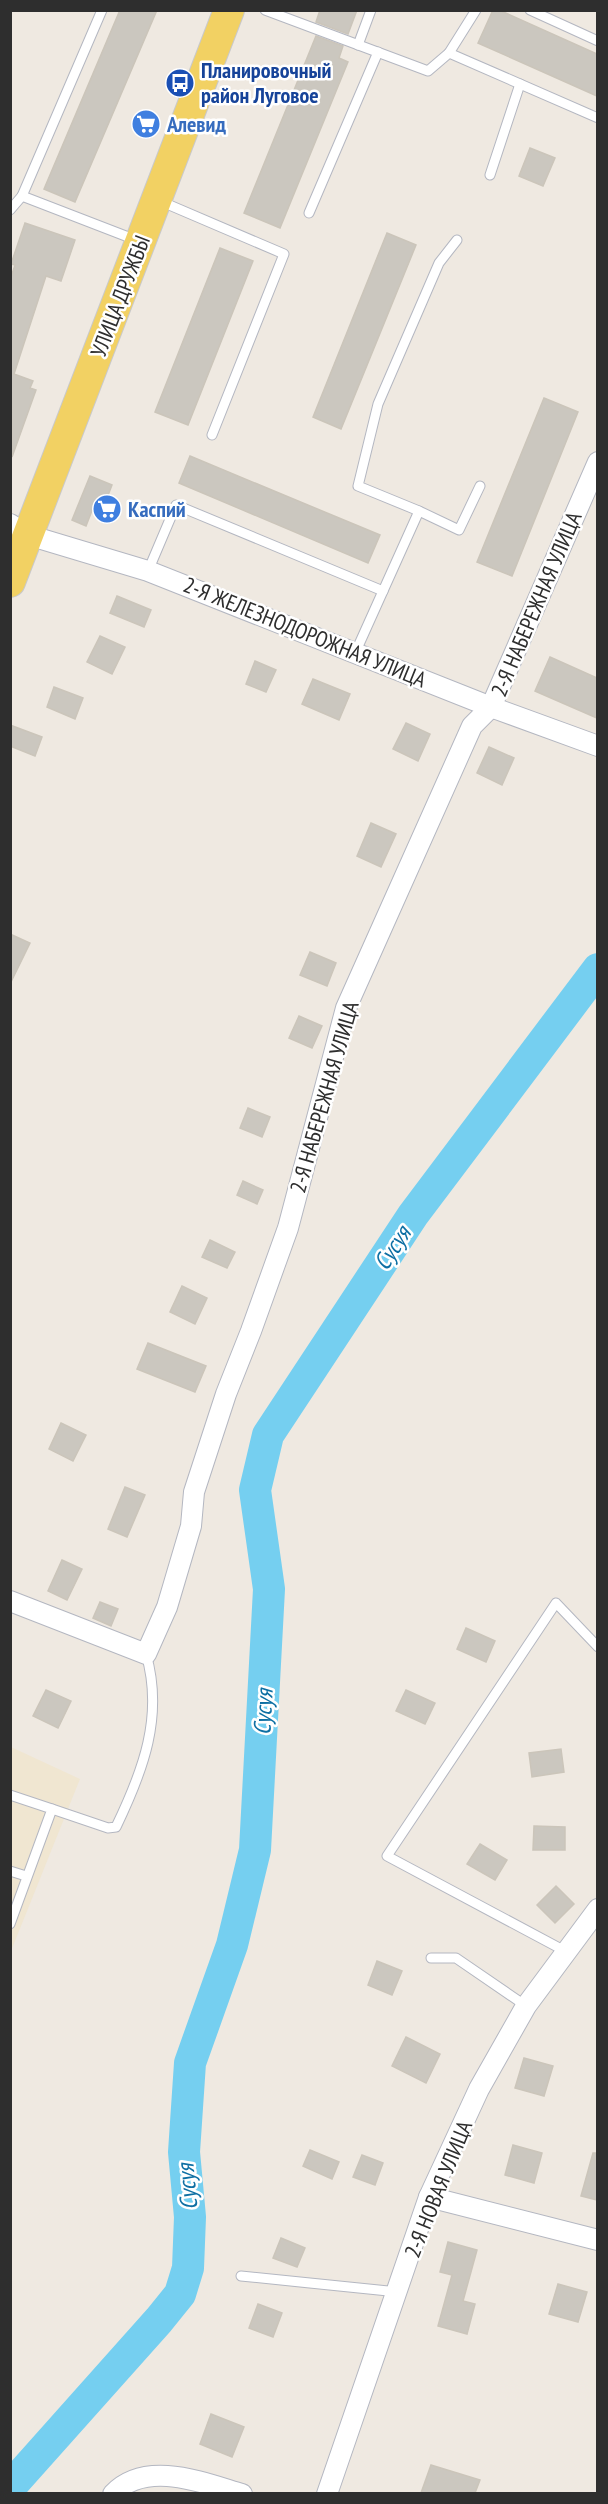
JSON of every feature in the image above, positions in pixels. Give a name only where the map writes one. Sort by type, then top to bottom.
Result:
[{"type":"main road","name":"УЛИЦА ДРУЖБЫ","points":[[10,582],[19,529],[158,200],[229,10]]},
{"type":"street","name":"2-Я НАБЕРЕЖНАЯ УЛИЦА","points":[[146,1654],[167,1607],[191,1526],[194,1492],[226,1394],[288,1228],[346,1008],[472,726],[491,707],[597,462]]},
{"type":"street","name":"2-Я ЖЕЛЕЗНОДОРОЖНАЯ УЛИЦА","points":[[19,529],[148,571],[356,651],[491,707],[597,746]]},
{"type":"street","points":[[10,1601],[146,1654]]},
{"type":"street","name":"2-Я НОВАЯ УЛИЦА","points":[[327,2493],[429,2197],[479,2089],[526,2006],[597,1910]]},
{"type":"street","points":[[429,2197],[597,2240]]},
{"type":"street","points":[[113,2493],[119,2487],[145,2478],[171,2475],[242,2493]]},
{"type":"lane","points":[[10,210],[22,196],[102,10]]},
{"type":"lane","points":[[265,10],[428,71],[449,53],[476,10]]},
{"type":"lane","points":[[358,45],[370,10]]},
{"type":"lane","points":[[530,10],[597,41]]},
{"type":"lane","points":[[309,213],[378,52]]},
{"type":"lane","points":[[449,53],[597,118]]},
{"type":"lane","points":[[490,175],[520,84]]},
{"type":"lane","points":[[22,196],[141,242]]},
{"type":"lane","points":[[158,200],[284,254],[212,435]]},
{"type":"lane","points":[[457,240],[439,263],[378,404],[358,486],[459,530],[480,486]]},
{"type":"lane","points":[[148,571],[176,504],[383,591]]},
{"type":"lane","points":[[356,651],[419,511]]},
{"type":"lane","points":[[565,1951],[387,1856],[556,1603],[597,1647]]},
{"type":"lane","points":[[10,1795],[108,1828],[116,1827],[138,1776],[152,1730],[152,1675],[146,1654]]},
{"type":"lane","points":[[10,1924],[52,1809]]},
{"type":"lane","points":[[10,1870],[26,1876]]},
{"type":"lane","points":[[431,1958],[456,1958],[526,2006]]},
{"type":"lane","points":[[241,2276],[398,2292]]},
{"type":"shaded area","points":[[11,1747],[80,1779],[11,1951]]},
{"type":"building","points":[[120,10],[157,10],[75,202],[44,189]]},
{"type":"building","points":[[320,10],[357,10],[348,34],[316,22]]},
{"type":"building","points":[[493,10],[499,10],[597,54],[597,96],[478,43]]},
{"type":"building","points":[[316,36],[343,46],[339,58],[348,62],[280,228],[244,213]]},
{"type":"building","points":[[530,148],[555,158],[543,186],[519,176]]},
{"type":"building","points":[[25,223],[75,240],[61,281],[46,276],[14,374],[33,381],[30,388],[36,390],[12,457],[10,280],[15,265],[11,264]]},
{"type":"building","points":[[387,233],[416,245],[341,429],[313,417]]},
{"type":"building","points":[[220,248],[253,261],[188,425],[155,412]]},
{"type":"building","points":[[544,398],[578,412],[512,576],[477,562]]},
{"type":"building","points":[[190,456],[380,535],[368,563],[179,483]]},
{"type":"building","points":[[90,476],[112,485],[102,511],[93,508],[86,526],[72,520]]},
{"type":"building","points":[[117,596],[151,610],[144,627],[110,613]]},
{"type":"building","points":[[100,636],[125,647],[112,674],[87,662]]},
{"type":"building","points":[[550,657],[597,678],[597,718],[535,691]]},
{"type":"building","points":[[255,661],[276,670],[266,692],[246,684]]},
{"type":"building","points":[[313,679],[350,694],[339,720],[302,704]]},
{"type":"building","points":[[54,687],[83,698],[75,719],[47,707]]},
{"type":"building","points":[[406,723],[430,734],[418,761],[393,749]]},
{"type":"building","points":[[10,725],[42,737],[35,756],[10,746]]},
{"type":"building","points":[[489,747],[514,758],[502,785],[477,773]]},
{"type":"building","points":[[371,823],[396,834],[381,867],[357,856]]},
{"type":"building","points":[[10,934],[30,943],[10,984]]},
{"type":"building","points":[[310,952],[336,963],[327,986],[300,975]]},
{"type":"building","points":[[299,1016],[322,1026],[312,1048],[289,1038]]},
{"type":"building","points":[[248,1108],[270,1117],[262,1137],[240,1128]]},
{"type":"building","points":[[243,1181],[263,1190],[257,1204],[237,1195]]},
{"type":"building","points":[[210,1240],[235,1252],[227,1268],[202,1257]]},
{"type":"building","points":[[182,1286],[207,1298],[195,1324],[170,1312]]},
{"type":"building","points":[[148,1343],[206,1366],[195,1392],[137,1369]]},
{"type":"building","points":[[61,1423],[86,1435],[73,1461],[49,1449]]},
{"type":"building","points":[[125,1487],[145,1495],[127,1537],[108,1529]]},
{"type":"building","points":[[62,1560],[82,1569],[67,1600],[48,1591]]},
{"type":"building","points":[[100,1602],[118,1609],[111,1626],[93,1618]]},
{"type":"building","points":[[466,1628],[495,1641],[486,1662],[457,1649]]},
{"type":"building","points":[[46,1690],[71,1701],[58,1728],[33,1716]]},
{"type":"building","points":[[406,1690],[435,1703],[425,1724],[396,1711]]},
{"type":"building","points":[[561,1749],[564,1772],[532,1777],[529,1753]]},
{"type":"building","points":[[534,1826],[565,1827],[565,1850],[533,1850]]},
{"type":"building","points":[[480,1844],[507,1860],[495,1880],[467,1864]]},
{"type":"building","points":[[556,1886],[574,1904],[555,1923],[537,1905]]},
{"type":"building","points":[[377,1961],[402,1971],[392,1995],[368,1985]]},
{"type":"building","points":[[406,2037],[440,2054],[426,2083],[392,2066]]},
{"type":"building","points":[[524,2058],[553,2066],[544,2096],[515,2088]]},
{"type":"building","points":[[513,2145],[542,2153],[534,2183],[505,2175]]},
{"type":"building","points":[[310,2150],[339,2162],[332,2179],[303,2166]]},
{"type":"building","points":[[593,2153],[597,2153],[597,2200],[581,2196]]},
{"type":"building","points":[[362,2155],[383,2163],[375,2185],[353,2177]]},
{"type":"building","points":[[281,2238],[305,2248],[297,2267],[273,2258]]},
{"type":"building","points":[[448,2242],[477,2250],[463,2301],[475,2304],[467,2334],[438,2326],[452,2275],[440,2272]]},
{"type":"building","points":[[558,2284],[587,2292],[578,2322],[549,2314]]},
{"type":"building","points":[[258,2304],[282,2313],[273,2337],[249,2328]]},
{"type":"building","points":[[211,2414],[244,2427],[232,2457],[200,2444]]},
{"type":"building","points":[[431,2465],[480,2480],[475,2493],[421,2493]]},
{"type":"waterway","name":"Сусуя","points":[[10,2487],[159,2320],[180,2294],[188,2268],[190,2217],[184,2152],[190,2063],[232,1945],[255,1850],[269,1589],[255,1490],[268,1435],[413,1215],[598,969]]},
{"type":"place","name":"Планировочный район Луговое","points":[[180,83]]},
{"type":"place","name":"Алевид","points":[[146,124]]},
{"type":"place","name":"Каспий","points":[[107,509]]}]
